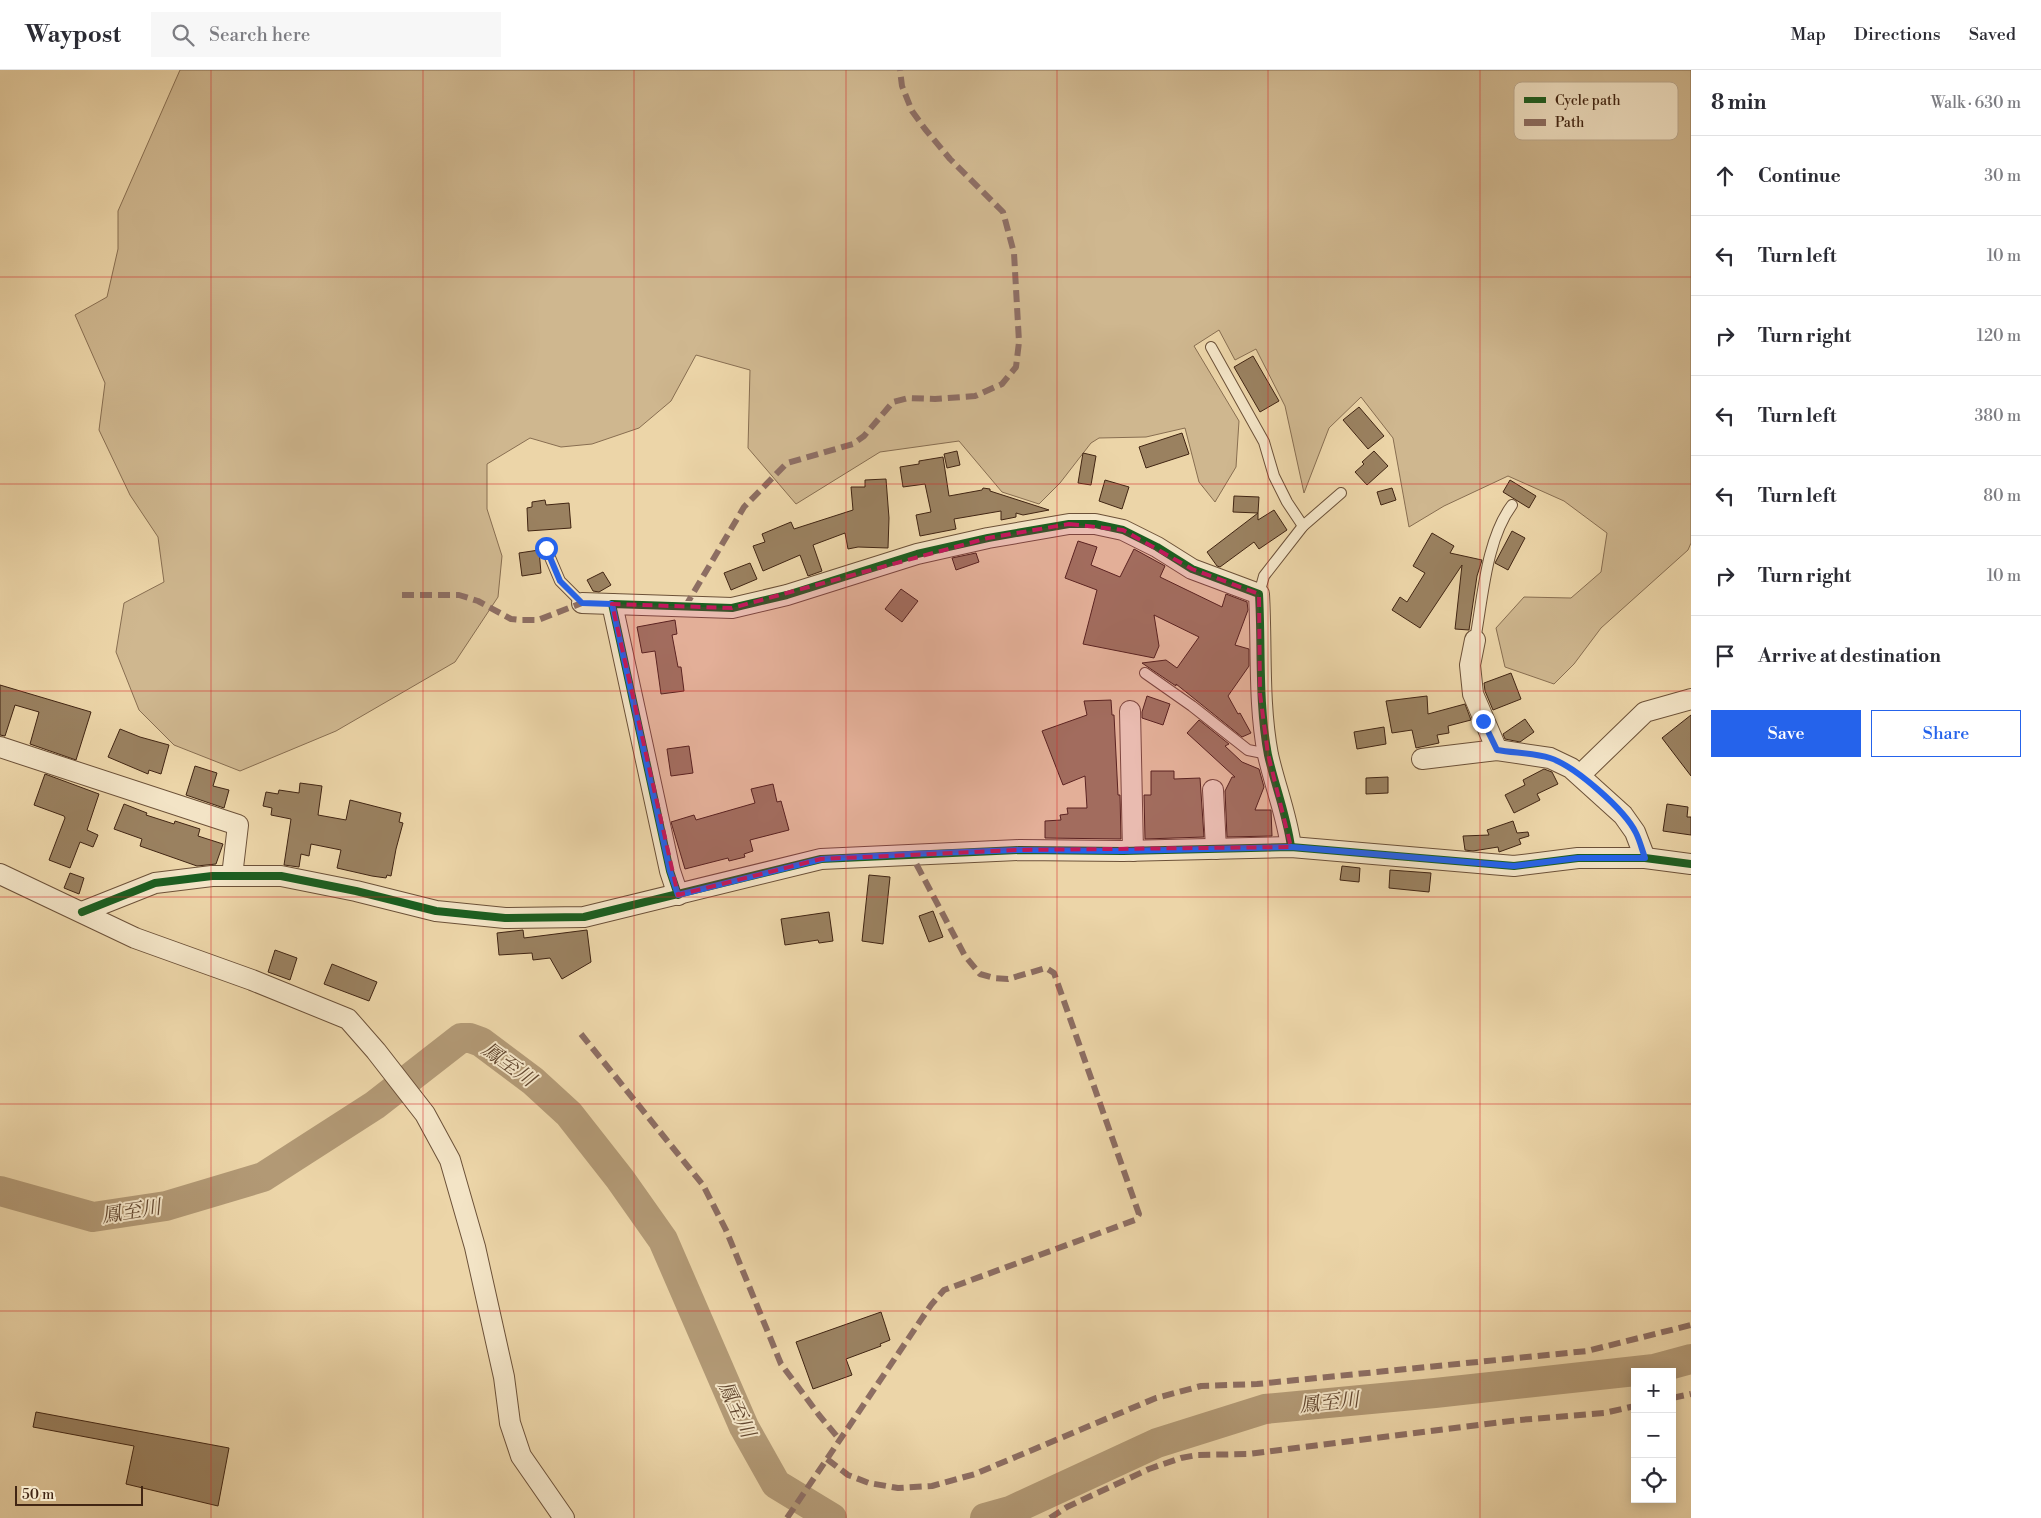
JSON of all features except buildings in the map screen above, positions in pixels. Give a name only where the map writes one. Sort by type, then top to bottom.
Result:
[{"type":"street","points":[[582,603],[732,608],[787,595],[917,554],[988,538],[1069,524],[1094,524],[1123,530],[1157,547],[1192,569],[1259,594],[1261,642],[1260,694],[1268,754],[1289,830],[1291,847]]},
{"type":"street","points":[[612,604],[670,871],[678,895]]},
{"type":"street","points":[[1476,640],[1470,665],[1473,694],[1497,750]]},
{"type":"street","points":[[1580,775],[1645,712],[1691,699]]},
{"type":"street","points":[[1130,711],[1133,851]]},
{"type":"street","points":[[0,747],[238,826],[232,876]]},
{"type":"street","points":[[1422,759],[1497,750],[1550,758],[1571,768],[1580,775],[1623,815],[1636,832],[1645,858]]},
{"type":"street","points":[[1213,790],[1216,849]]},
{"type":"street","points":[[82,912],[155,883],[212,876],[281,876],[356,891],[436,911],[505,918],[584,917],[822,859],[1019,850],[1133,851],[1291,847],[1514,866],[1578,858],[1645,858],[1691,864]]},
{"type":"street","points":[[0,874],[135,938],[252,980],[348,1019],[425,1114],[450,1160],[474,1247],[502,1368],[510,1423],[521,1456],[564,1518]]},
{"type":"lane","points":[[1211,347],[1264,442],[1274,476],[1287,502],[1303,526]]},
{"type":"lane","points":[[1259,594],[1264,576],[1303,526],[1341,493]]},
{"type":"lane","points":[[1476,640],[1490,556],[1504,516],[1512,505]]},
{"type":"lane","points":[[546,548],[560,581],[582,603]]},
{"type":"lane","points":[[1145,673],[1192,706],[1248,750],[1268,754]]},
{"type":"highlighted area","points":[[1069,524],[1123,530],[1192,569],[1259,594],[1260,694],[1268,754],[1291,847],[1019,850],[821,859],[678,895],[612,604],[732,608],[988,538]]},
{"type":"shaded area","points":[[180,70],[1691,70],[1691,543],[1688,550],[1601,628],[1574,664],[1554,684],[1505,667],[1496,628],[1524,597],[1571,598],[1601,572],[1607,533],[1564,501],[1508,476],[1444,506],[1409,527],[1393,438],[1361,397],[1329,428],[1304,493],[1285,406],[1256,349],[1235,360],[1219,330],[1194,346],[1239,421],[1236,467],[1215,502],[1199,482],[1185,428],[1146,437],[1099,438],[1091,443],[1060,483],[1039,504],[1002,492],[959,441],[880,452],[796,504],[748,448],[750,370],[696,355],[671,401],[639,428],[592,444],[561,447],[530,438],[487,464],[487,509],[502,556],[498,597],[455,662],[336,731],[240,771],[174,745],[139,710],[116,652],[124,603],[164,582],[158,537],[130,495],[99,430],[105,383],[75,315],[107,297],[118,249],[118,211]]},
{"type":"waterway","name":"鳳至川","points":[[0,1191],[93,1217],[166,1206],[263,1177],[375,1105],[461,1038],[470,1038],[481,1042],[533,1081],[569,1114],[620,1179],[663,1240],[744,1427],[776,1484],[832,1518]]},
{"type":"waterway","name":"鳳至川","points":[[985,1518],[1010,1511],[1157,1443],[1265,1409],[1654,1369],[1691,1359]]},
{"type":"marked path","points":[[685,607],[744,507],[787,463],[853,444],[864,436],[893,402],[908,398],[935,399],[975,396],[1002,384],[1016,367],[1019,342],[1014,253],[1003,212],[950,159],[925,129],[912,111],[902,86],[900,70]]},
{"type":"marked path","points":[[402,595],[459,595],[478,601],[511,619],[521,620],[538,620],[582,603]]},
{"type":"marked path","points":[[787,1518],[931,1305],[944,1290],[1135,1220],[1139,1214],[1054,973],[1046,968],[1008,979],[980,974],[965,956],[911,854]]},
{"type":"marked path","points":[[581,1034],[703,1185],[726,1230],[781,1364],[840,1440]]},
{"type":"marked path","points":[[827,1459],[848,1475],[869,1483],[898,1488],[932,1486],[975,1474],[1156,1398],[1201,1386],[1257,1384],[1587,1351],[1691,1325]]},
{"type":"marked path","points":[[1676,1397],[1691,1394]]},
{"type":"marked path","points":[[1050,1518],[1067,1507],[1149,1469],[1181,1458],[1197,1455],[1248,1454],[1519,1420],[1604,1413],[1631,1407]]},
{"type":"cycle path","points":[[678,895],[670,871],[612,604],[732,608],[787,595],[917,554],[988,538],[1069,524],[1095,524],[1123,530],[1157,547],[1192,569],[1259,594],[1265,735],[1268,755],[1287,824],[1291,847]]},
{"type":"cycle path","points":[[82,912],[155,883],[212,876],[281,876],[356,891],[436,911],[505,918],[584,917],[821,859],[1019,850],[1123,851],[1291,847],[1514,866],[1578,858],[1645,858],[1691,864]]},
{"type":"route","points":[[546,548],[560,581],[571,594],[582,603],[612,604],[670,871],[678,895],[822,859],[880,855],[1019,850],[1123,851],[1291,847],[1514,866],[1578,858],[1645,858],[1636,832],[1623,815],[1580,775],[1571,768],[1550,758],[1497,750],[1483,721]]}]
